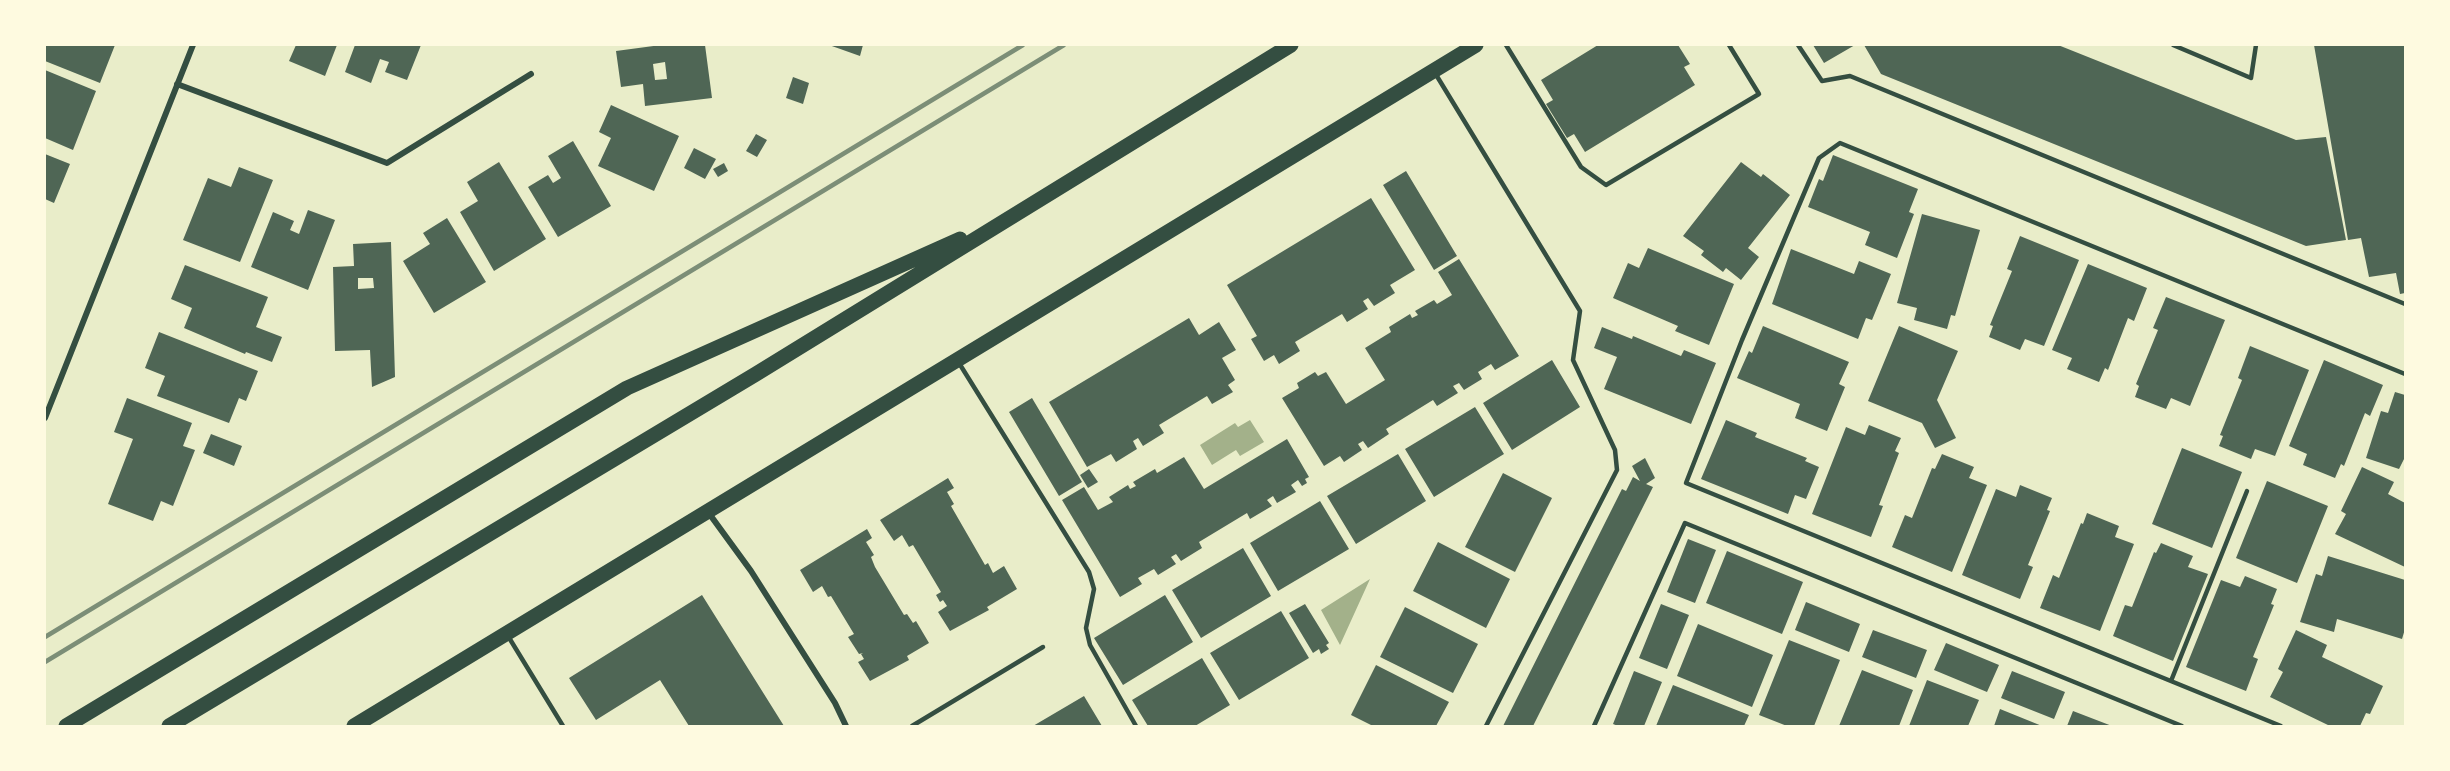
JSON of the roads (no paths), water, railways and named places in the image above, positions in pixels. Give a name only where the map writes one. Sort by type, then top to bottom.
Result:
[{"type":"main road","points":[[169,726],[746,380],[1291,45]]},
{"type":"main road","points":[[354,726],[1476,45]]},
{"type":"main road","points":[[66,726],[627,388],[1018,213]]},
{"type":"street","points":[[45,418],[48,402],[193,45]]},
{"type":"street","points":[[177,84],[387,163],[531,74]]},
{"type":"street","points":[[707,512],[751,571],[835,703],[846,726]]},
{"type":"lane","points":[[1506,45],[1581,167],[1606,185],[1759,93],[1729,45]]},
{"type":"lane","points":[[1798,45],[1822,81],[1850,76],[2405,304]]},
{"type":"lane","points":[[2173,45],[2251,78],[2256,45]]},
{"type":"lane","points":[[1434,71],[1580,311],[1573,360],[1615,450],[1617,470],[1486,726]]},
{"type":"lane","points":[[2281,726],[1686,483],[1742,340],[1819,158],[1840,143],[2405,374]]},
{"type":"lane","points":[[957,360],[1089,572],[1094,589],[1086,628],[1090,645],[1137,726]]},
{"type":"lane","points":[[2171,681],[2247,492]]},
{"type":"lane","points":[[1594,726],[1685,523],[2182,726]]},
{"type":"lane","points":[[506,634],[563,726]]},
{"type":"lane","points":[[912,726],[1043,647]]},
{"type":"railway","points":[[45,637],[1023,45]]},
{"type":"railway","points":[[45,662],[1064,45]]}]
